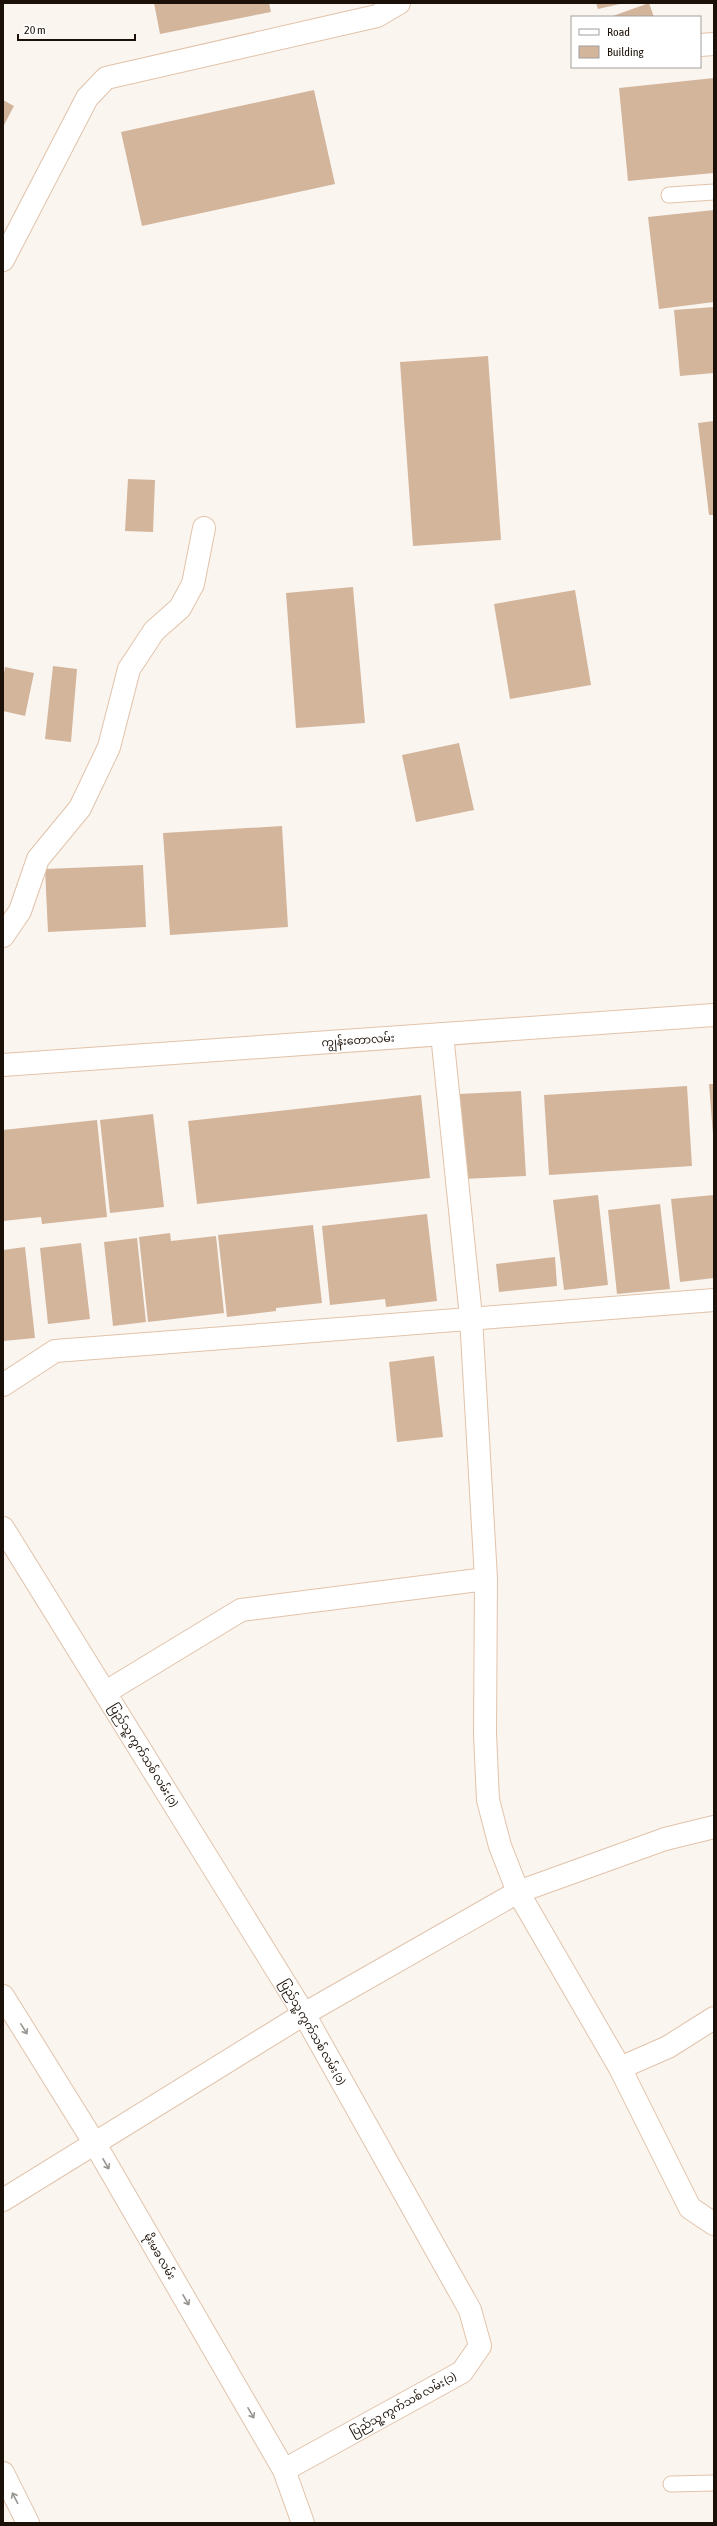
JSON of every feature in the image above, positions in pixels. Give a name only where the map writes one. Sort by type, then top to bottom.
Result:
[{"type":"street","points":[[3,260],[87,98],[106,78],[377,16],[398,3]]},
{"type":"street","points":[[701,45],[714,44]]},
{"type":"street","points":[[3,936],[20,911],[38,859],[80,808],[109,747],[129,669],[154,631],[180,608],[193,584],[204,528]]},
{"type":"street","name":"ကျွန်းတောလမ်း","points":[[3,1065],[714,1015]]},
{"type":"street","points":[[442,1034],[471,1317],[486,1579],[485,1734],[488,1800],[500,1846],[518,1892],[620,2068],[690,2208],[714,2224]]},
{"type":"street","points":[[3,1385],[55,1351],[471,1317],[714,1300]]},
{"type":"street","name":"ပြည်သူ့ ကွက်သစ် လမ်း (၁)","points":[[3,1528],[106,1692],[304,2014],[470,2310],[480,2346],[462,2372],[284,2470]]},
{"type":"street","points":[[106,1692],[241,1610],[486,1579]]},
{"type":"street","points":[[3,2200],[304,2014],[518,1892],[665,1839],[714,1827]]},
{"type":"street","name":"မိုးမခ လမ်း","points":[[3,1996],[94,2144],[284,2470],[303,2523]]},
{"type":"street","points":[[620,2068],[668,2047],[714,2018]]},
{"type":"street","points":[[3,2473],[28,2523]]},
{"type":"lane","points":[[669,195],[714,192]]},
{"type":"lane","points":[[671,2484],[714,2483]]},
{"type":"building","points":[[154,3],[269,3],[271,12],[160,34]]},
{"type":"building","points":[[596,3],[620,3],[620,4],[598,9]]},
{"type":"building","points":[[649,3],[654,16],[613,16]]},
{"type":"building","points":[[714,78],[714,173],[628,181],[619,88]]},
{"type":"building","points":[[314,90],[335,184],[142,226],[121,132]]},
{"type":"building","points":[[3,100],[14,106],[3,127]]},
{"type":"building","points":[[714,210],[714,302],[659,309],[648,217]]},
{"type":"building","points":[[714,307],[714,373],[680,376],[674,310]]},
{"type":"building","points":[[488,356],[501,540],[413,546],[400,362]]},
{"type":"building","points":[[714,421],[714,515],[709,515],[698,423]]},
{"type":"building","points":[[128,479],[155,480],[153,532],[125,531]]},
{"type":"building","points":[[353,587],[365,723],[296,728],[286,593]]},
{"type":"building","points":[[575,590],[591,685],[510,699],[494,604]]},
{"type":"building","points":[[53,666],[77,669],[71,742],[45,739]]},
{"type":"building","points":[[5,667],[34,673],[25,716],[3,711],[3,680]]},
{"type":"building","points":[[459,743],[474,810],[416,822],[402,755]]},
{"type":"building","points":[[282,826],[288,927],[170,935],[163,833]]},
{"type":"building","points":[[143,865],[146,927],[48,932],[45,869]]},
{"type":"building","points":[[709,1084],[714,1084],[714,1135],[713,1135]]},
{"type":"building","points":[[687,1086],[692,1166],[549,1175],[544,1095]]},
{"type":"building","points":[[521,1091],[526,1176],[463,1179],[459,1094]]},
{"type":"building","points":[[421,1095],[430,1178],[197,1204],[188,1121]]},
{"type":"building","points":[[153,1114],[164,1207],[110,1213],[100,1120]]},
{"type":"building","points":[[97,1120],[107,1217],[42,1224],[41,1217],[3,1221],[3,1130]]},
{"type":"building","points":[[598,1195],[608,1285],[564,1290],[553,1200]]},
{"type":"building","points":[[714,1195],[714,1278],[680,1282],[671,1199]]},
{"type":"building","points":[[660,1204],[670,1289],[617,1294],[608,1210]]},
{"type":"building","points":[[427,1214],[437,1301],[386,1307],[385,1299],[330,1305],[322,1226]]},
{"type":"building","points":[[313,1225],[322,1303],[276,1308],[276,1311],[227,1317],[218,1235]]},
{"type":"building","points":[[170,1233],[171,1241],[216,1236],[224,1313],[148,1322],[139,1237]]},
{"type":"building","points":[[137,1238],[146,1322],[113,1326],[104,1242]]},
{"type":"building","points":[[81,1243],[90,1319],[48,1324],[40,1248]]},
{"type":"building","points":[[25,1247],[35,1338],[3,1341],[3,1250]]},
{"type":"building","points":[[555,1257],[557,1286],[499,1292],[496,1264]]},
{"type":"building","points":[[434,1356],[443,1437],[397,1442],[389,1362]]}]
